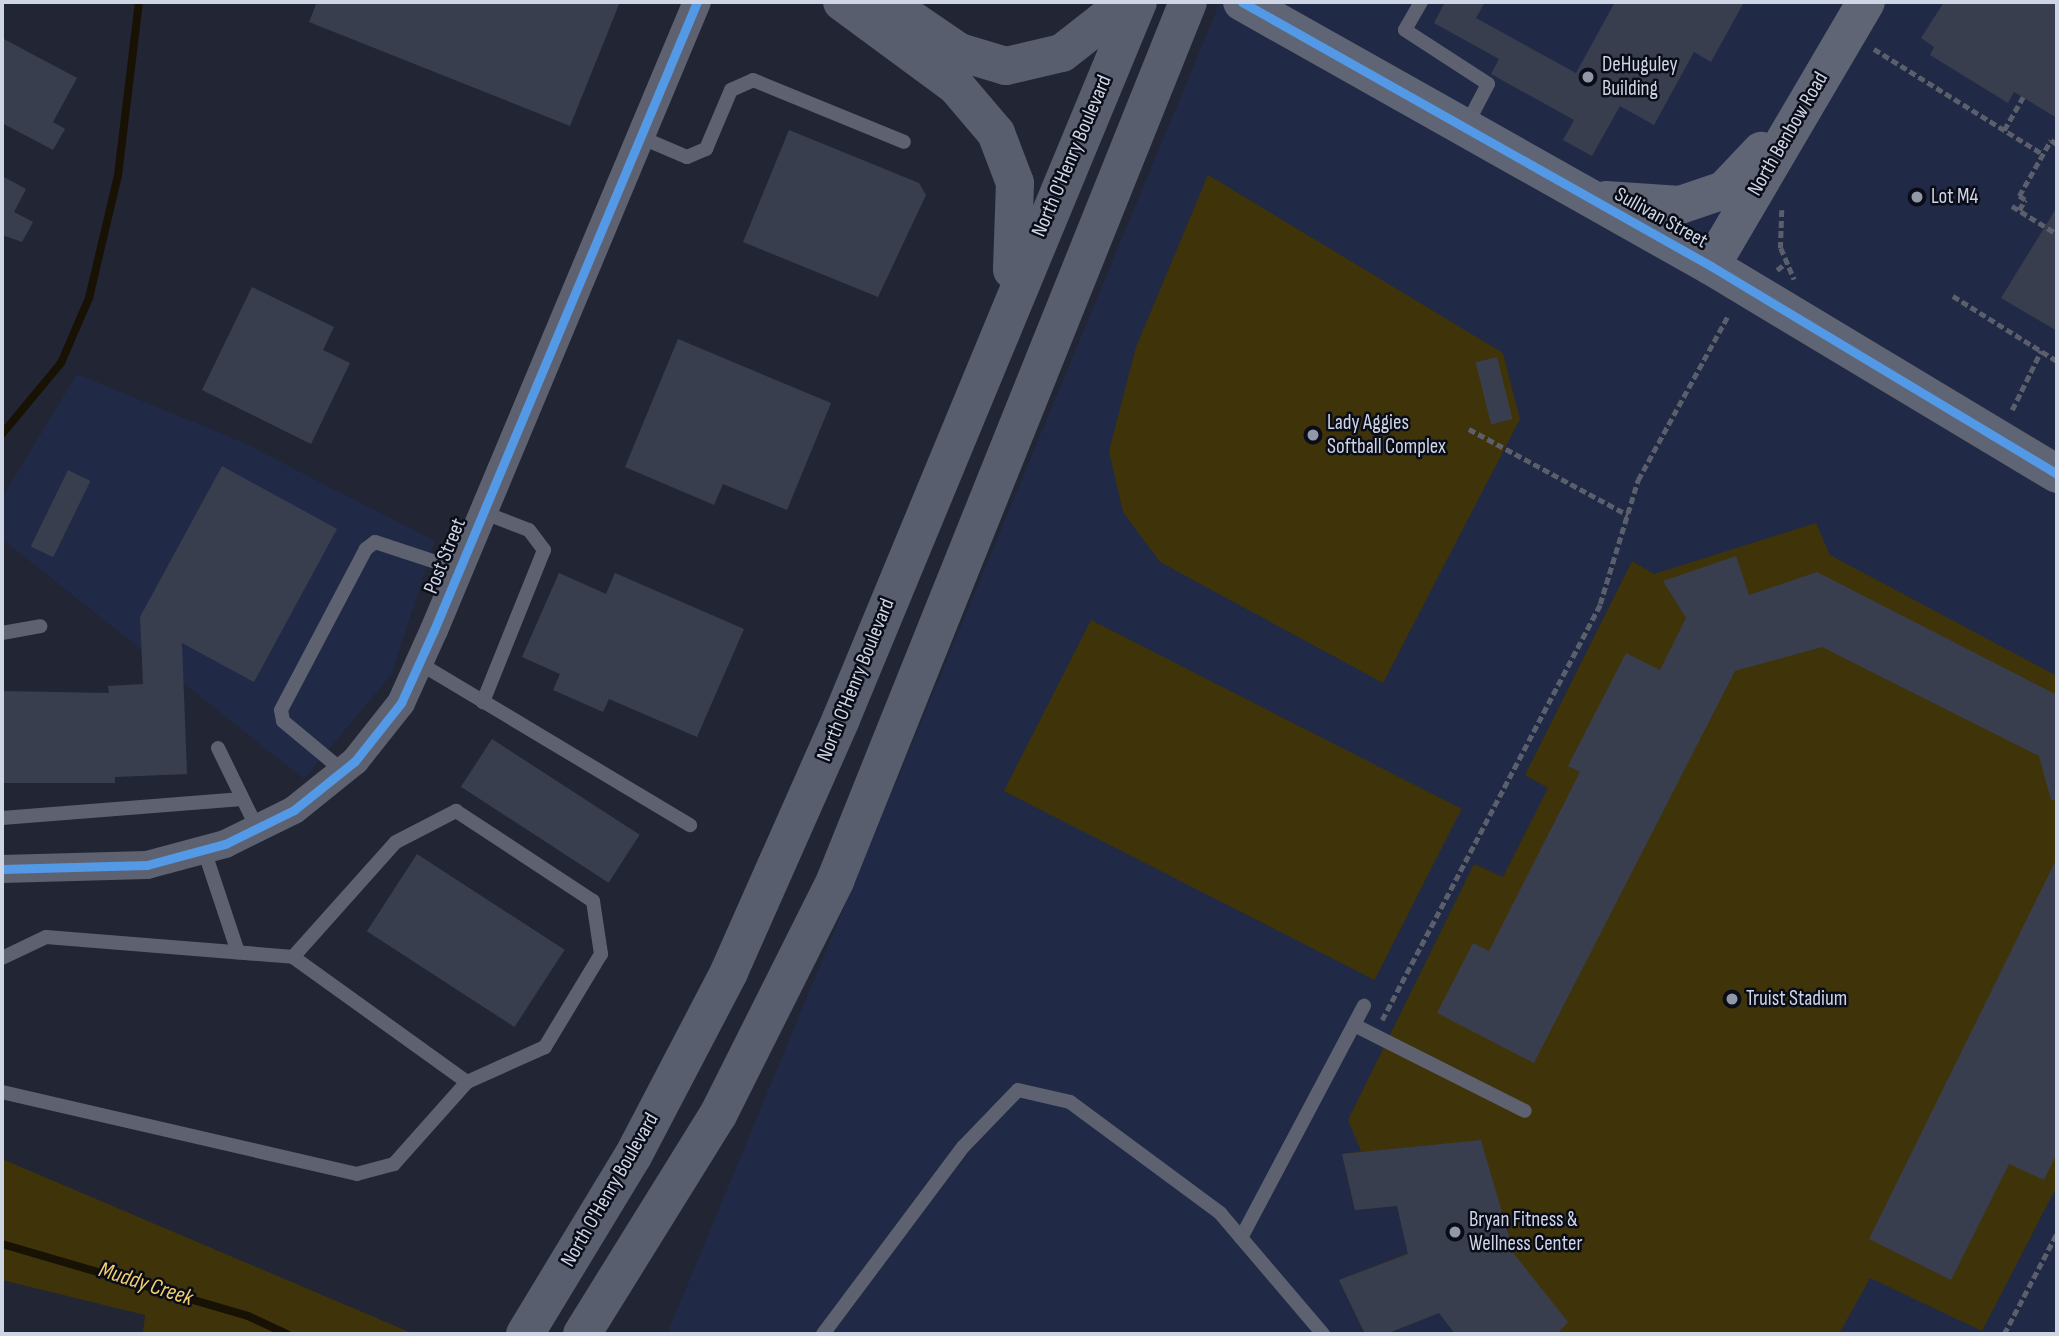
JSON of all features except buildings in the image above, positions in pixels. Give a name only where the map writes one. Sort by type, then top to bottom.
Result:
[{"type":"highway","points":[[842,2],[956,86],[996,133],[1014,183],[1017,243],[1004,314]]},
{"type":"highway","points":[[886,2],[959,52],[1006,66],[1062,53],[1127,2]]},
{"type":"highway","name":"North O'Henry Boulevard","points":[[525,1334],[633,1156],[729,972],[841,719],[1004,314],[1138,2]]},
{"type":"highway","points":[[582,1334],[718,1115],[835,881],[1188,2]]},
{"type":"street","name":"Post Street","points":[[2,869],[147,865],[204,850],[257,828],[343,771],[401,703],[697,2]]},
{"type":"street","name":"North Benbow Road","points":[[1711,266],[1866,2]]},
{"type":"street","name":"Sullivan Street","points":[[1245,4],[1711,266],[2057,474]]},
{"type":"street","points":[[1586,196],[1680,205],[1724,190],[1813,92]]},
{"type":"lane","points":[[1421,2],[1405,30],[1488,84],[1465,128]]},
{"type":"lane","points":[[640,137],[687,157],[706,149],[731,90],[754,80],[904,142]]},
{"type":"lane","points":[[482,512],[528,530],[544,550],[483,702]]},
{"type":"lane","points":[[343,771],[283,721],[281,710],[366,549],[376,542],[457,569]]},
{"type":"lane","points":[[2,633],[40,626]]},
{"type":"lane","points":[[419,663],[690,825]]},
{"type":"lane","points":[[218,748],[257,828]]},
{"type":"lane","points":[[2,818],[242,799]]},
{"type":"lane","points":[[2,1092],[357,1174],[394,1164],[467,1082],[545,1047],[601,954],[593,901],[456,811],[396,842],[293,957]]},
{"type":"lane","points":[[204,850],[238,952]]},
{"type":"lane","points":[[2,958],[46,937],[293,957],[467,1082]]},
{"type":"lane","points":[[1241,1238],[1364,1006]]},
{"type":"lane","points":[[1354,1025],[1525,1111]]},
{"type":"lane","points":[[823,1334],[963,1147],[1018,1090],[1070,1102],[1220,1213],[1323,1334]]},
{"type":"path","points":[[1866,44],[2043,154]]},
{"type":"path","points":[[2004,130],[2023,97]]},
{"type":"path","points":[[2019,210],[2025,200],[2019,196],[2051,140],[2057,144]]},
{"type":"path","points":[[1785,202],[1787,262],[1803,286]]},
{"type":"path","points":[[2012,206],[2057,234]]},
{"type":"path","points":[[1380,1024],[1600,604],[1638,480],[1721,321],[1787,262]]},
{"type":"path","points":[[1953,296],[2057,361]]},
{"type":"path","points":[[2011,412],[2041,351]]},
{"type":"path","points":[[1999,406],[2022,419]]},
{"type":"path","points":[[1469,429],[1628,515]]},
{"type":"path","points":[[2004,1334],[2057,1233]]},
{"type":"shaded area","points":[[1220,2],[2057,2],[2057,1334],[667,1334]]},
{"type":"shaded area","name":"Lady Aggies Softball Complex","points":[[1208,175],[1503,353],[1520,419],[1383,683],[1160,562],[1123,512],[1109,451],[1136,347]]},
{"type":"shaded area","points":[[77,374],[242,442],[435,541],[391,675],[304,779],[2,539],[2,498]]},
{"type":"shaded area","name":"Truist Stadium","points":[[1816,523],[1830,555],[2057,676],[2057,1186],[1982,1331],[1870,1278],[1839,1334],[1455,1334],[1439,1313],[1386,1334],[1365,1334],[1339,1280],[1408,1253],[1397,1206],[1355,1210],[1342,1154],[1361,1151],[1348,1120],[1474,864],[1503,877],[1548,788],[1525,775],[1632,561],[1654,574]]},
{"type":"shaded area","points":[[1091,620],[1462,809],[1374,980],[1004,791]]},
{"type":"shaded area","points":[[2,1159],[414,1334],[143,1334],[145,1315],[2,1280]]},
{"type":"waterway","points":[[2,434],[61,363],[89,298],[118,175],[139,2]]},
{"type":"waterway","name":"Muddy Creek","points":[[2,1244],[248,1316],[287,1334]]},
{"type":"cycle path","points":[[2,869],[147,865],[225,844],[294,810],[355,761],[401,703],[434,630],[697,2]]},
{"type":"cycle path","points":[[1242,2],[1711,266],[2057,474]]},
{"type":"place","name":"DeHuguley Building","points":[[1588,77]]},
{"type":"place","name":"Lot M4","points":[[1917,197]]},
{"type":"place","name":"Lady Aggies Softball Complex","points":[[1313,435]]},
{"type":"place","name":"Truist Stadium","points":[[1732,999]]},
{"type":"place","name":"Bryan Fitness & Wellness Center","points":[[1455,1232]]}]
